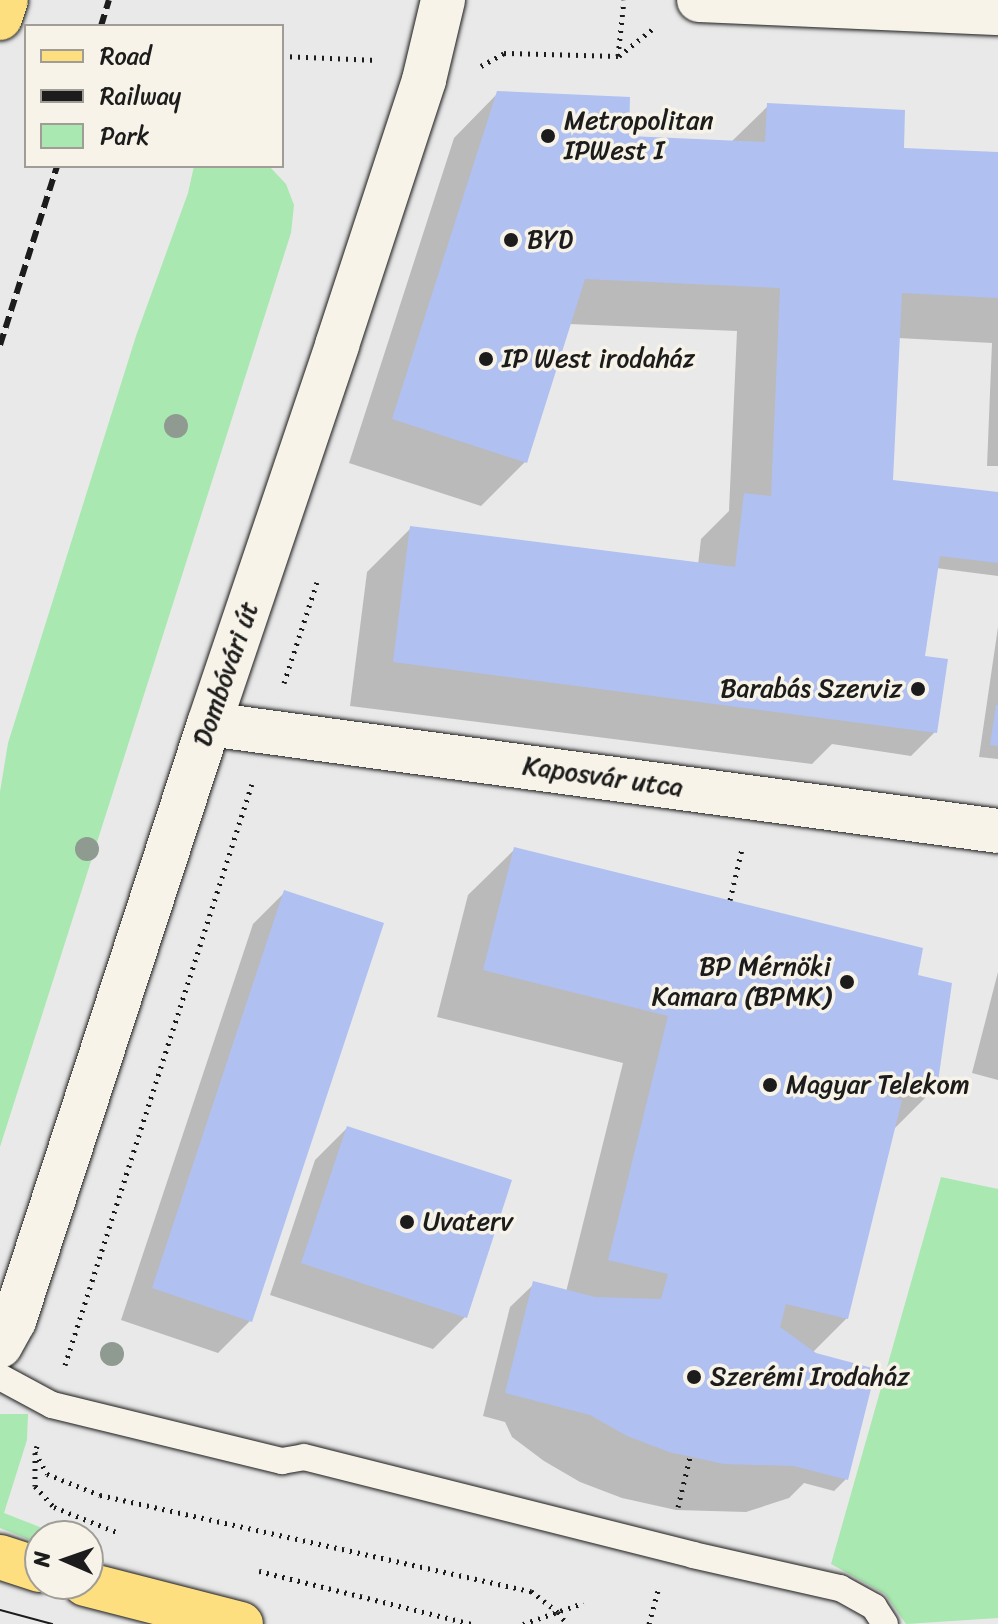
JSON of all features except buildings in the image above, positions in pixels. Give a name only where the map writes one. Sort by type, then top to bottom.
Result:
[{"type":"main road","points":[[0,18],[6,0]]},
{"type":"main road","points":[[0,1557],[24,1565]]},
{"type":"main road","points":[[104,1589],[241,1624]]},
{"type":"street","name":"Dombóvári út","points":[[0,1346],[14,1321],[424,80],[443,0]]},
{"type":"street","points":[[699,0],[998,13]]},
{"type":"street","name":"Kaposvár utca","points":[[209,724],[998,831]]},
{"type":"lane","points":[[0,1377],[52,1405],[282,1461],[304,1457],[849,1591],[874,1607],[885,1624]]},
{"type":"path","points":[[730,900],[743,846]]},
{"type":"path","points":[[35,1452],[35,1486],[54,1507],[119,1533]]},
{"type":"path","points":[[100,1495],[531,1591],[558,1612],[567,1624]]},
{"type":"path","points":[[249,1568],[471,1624]]},
{"type":"path","points":[[523,1624],[583,1603]]},
{"type":"green space","points":[[194,168],[271,168],[286,184],[294,205],[291,233],[0,1147],[0,792],[8,743],[136,336],[188,193]]},
{"type":"green space","points":[[941,1177],[998,1189],[998,1618],[906,1624],[885,1594],[831,1564]]},
{"type":"green space","points":[[0,1414],[28,1414],[27,1440],[4,1513],[24,1521],[24,1538],[0,1528]]},
{"type":"tram line","points":[[0,1610],[52,1624]]},
{"type":"railway","points":[[102,24],[109,0]]},
{"type":"railway","points":[[0,345],[56,168]]},
{"type":"place","name":"Metropolitan IPWest I","points":[[548,136]]},
{"type":"place","name":"BYD","points":[[511,240]]},
{"type":"place","name":"IP West irodaház","points":[[486,359]]},
{"type":"place","name":"Barabás Szerviz","points":[[918,689]]},
{"type":"place","name":"BP Mérnöki Kamara (BPMK)","points":[[847,982]]},
{"type":"place","name":"Magyar Telekom","points":[[770,1085]]},
{"type":"place","name":"Uvaterv","points":[[407,1222]]},
{"type":"place","name":"Szerémi Irodaház","points":[[694,1377]]}]
